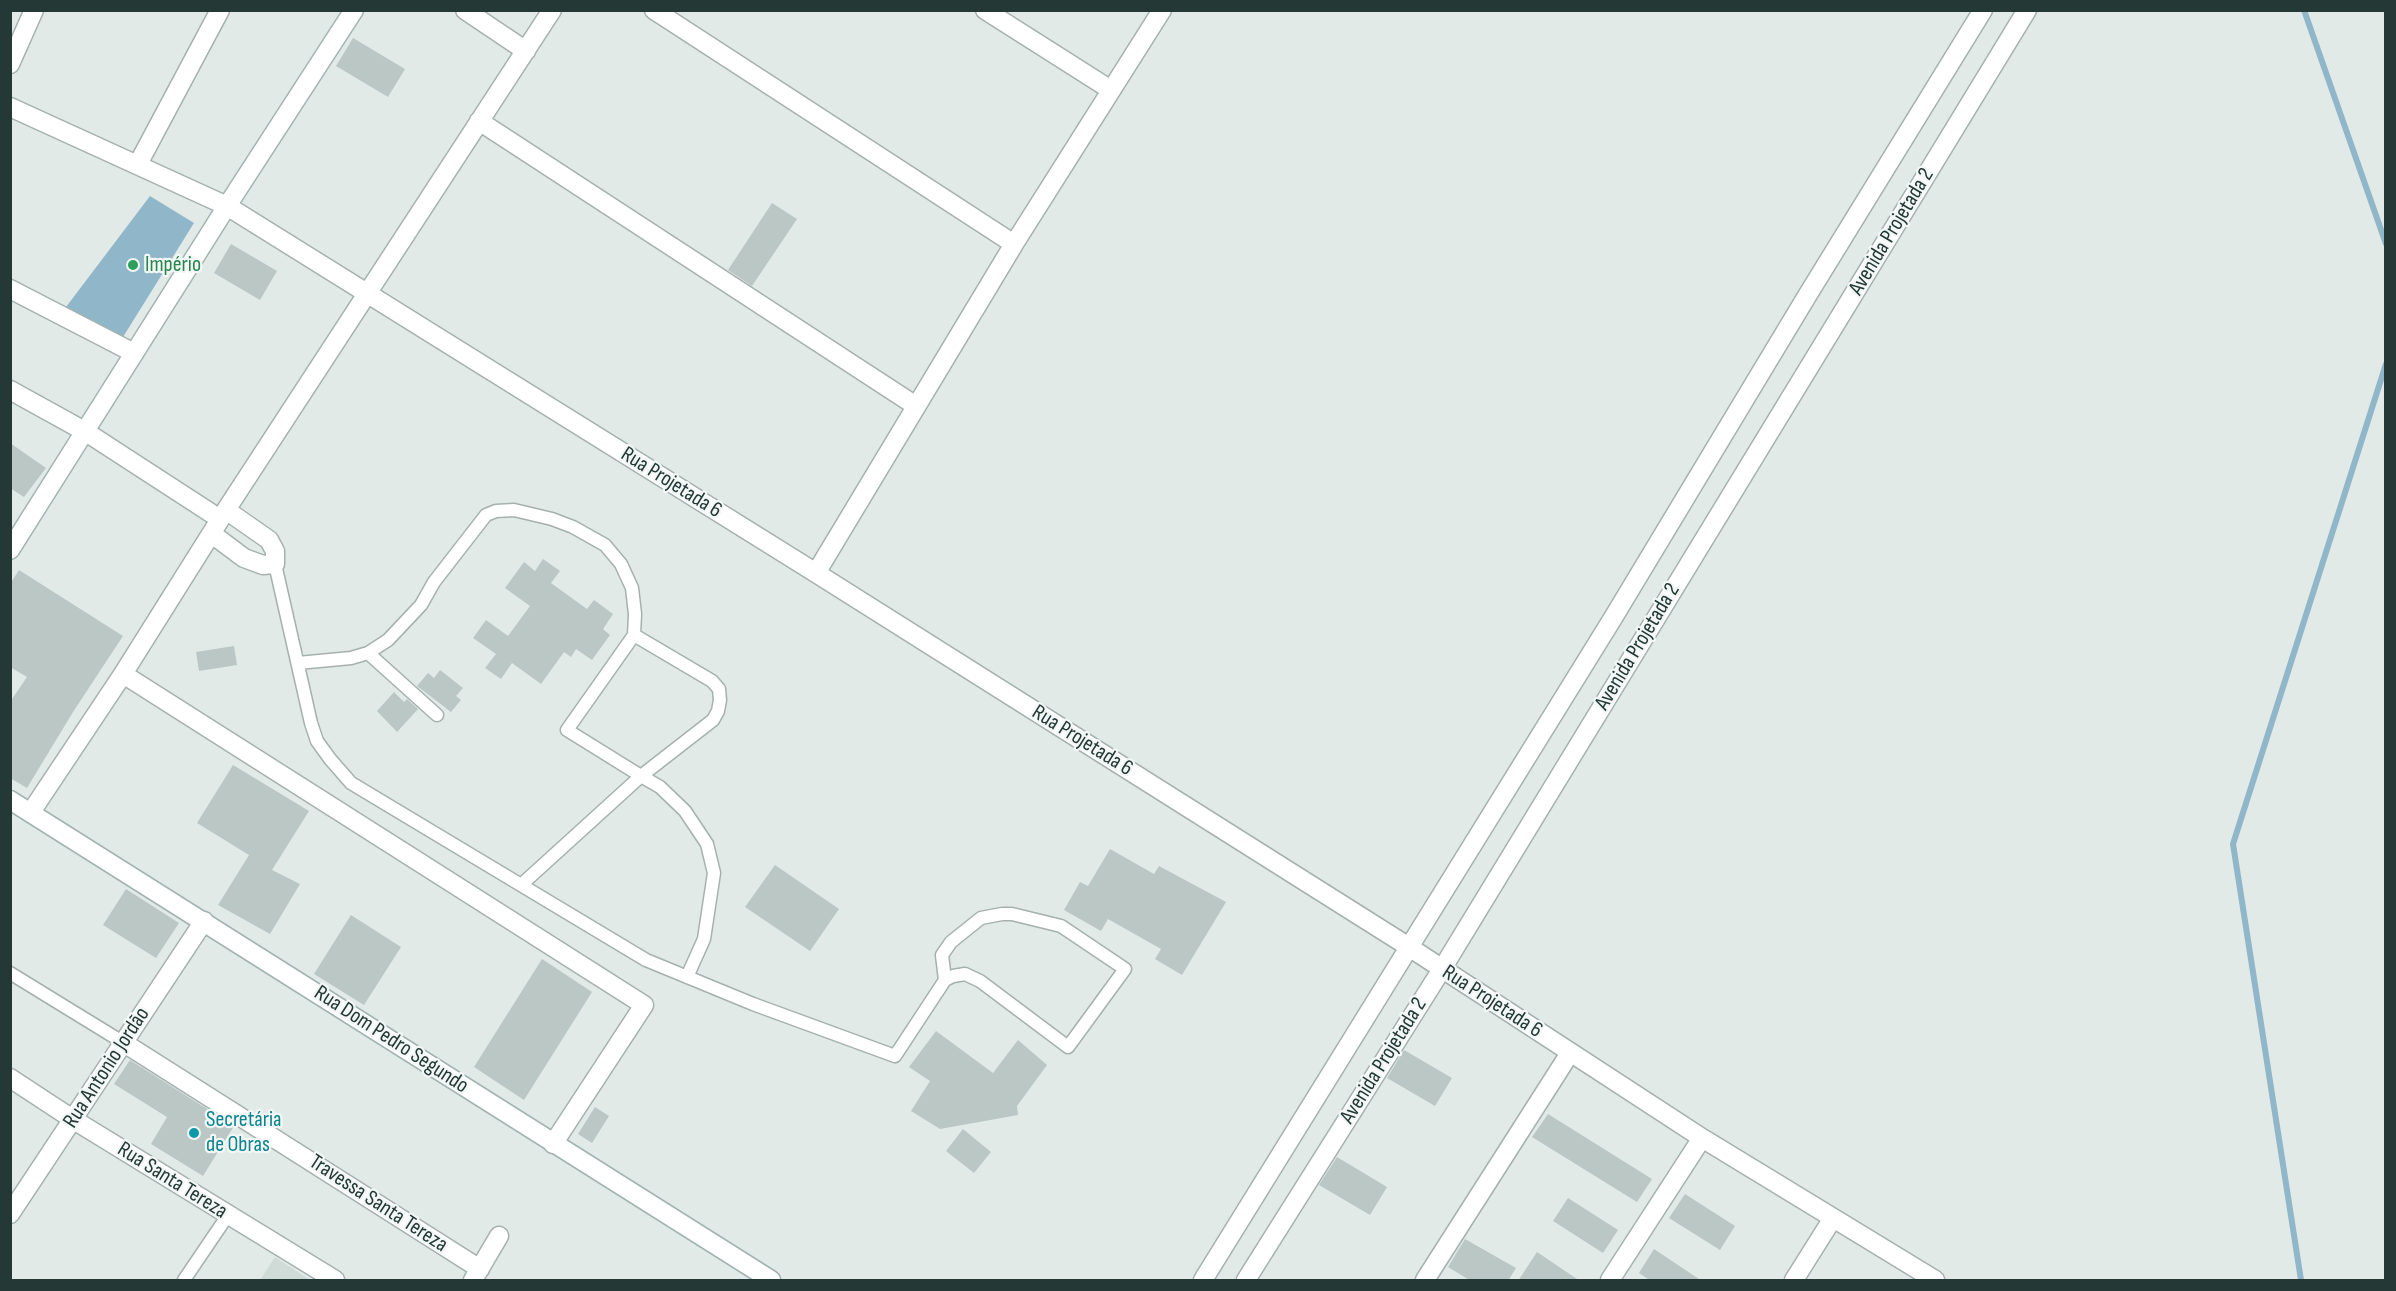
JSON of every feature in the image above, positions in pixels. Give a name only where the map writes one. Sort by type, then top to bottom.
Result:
[{"type":"street","points":[[10,64],[34,10]]},
{"type":"street","points":[[138,164],[220,10]]},
{"type":"street","points":[[10,550],[227,206],[354,10]]},
{"type":"street","points":[[465,10],[526,51]]},
{"type":"street","points":[[31,812],[123,674],[219,521],[552,10]]},
{"type":"street","points":[[654,10],[1014,244]]},
{"type":"street","points":[[985,10],[1111,90]]},
{"type":"street","points":[[816,573],[1014,244],[1162,10]]},
{"type":"street","name":"Avenida Projetada 2","points":[[1203,1281],[1607,628],[1983,10]]},
{"type":"street","name":"Avenida Projetada 2","points":[[1246,1281],[1442,969],[2027,10]]},
{"type":"street","name":"Rua Projetada 6","points":[[10,107],[227,206],[816,573],[1409,947],[1702,1138],[1935,1281]]},
{"type":"street","points":[[479,122],[916,406]]},
{"type":"street","points":[[10,289],[134,353]]},
{"type":"street","points":[[10,390],[86,432],[219,521],[269,540],[275,551],[275,564],[263,565],[244,558],[219,521]]},
{"type":"street","points":[[123,674],[644,1005],[553,1144]]},
{"type":"street","name":"Rua Dom Pedro Segundo","points":[[10,800],[771,1281]]},
{"type":"street","name":"Rua Antonio Jordão","points":[[13,1204],[74,1120],[204,921]]},
{"type":"street","name":"Travessa Santa Tereza","points":[[124,1042],[476,1275]]},
{"type":"street","points":[[1425,1281],[1570,1053]]},
{"type":"street","name":"Rua Santa Tereza","points":[[10,1078],[335,1281]]},
{"type":"street","points":[[1610,1281],[1702,1138]]},
{"type":"street","points":[[1794,1281],[1833,1218]]},
{"type":"street","points":[[476,1275],[499,1236]]},
{"type":"lane","points":[[298,663],[351,658],[368,653],[387,640],[421,604],[434,582],[486,515],[504,509],[525,511],[573,527],[605,545],[621,564],[632,588],[635,614],[634,635],[567,730],[660,787],[685,811],[707,844],[714,873],[704,939],[687,976]]},
{"type":"lane","points":[[275,564],[308,714],[318,741],[351,783],[646,960],[753,1004],[895,1056],[945,980],[953,976],[965,974],[980,981],[1068,1047],[1125,969],[1062,926],[1012,914],[1002,914],[981,918],[951,942],[942,955],[945,980]]},
{"type":"lane","points":[[522,885],[641,776],[713,720],[718,711],[719,689],[712,681],[634,635]]},
{"type":"lane","points":[[368,653],[437,715]]},
{"type":"lane","points":[[10,973],[124,1042]]},
{"type":"lane","points":[[184,1281],[228,1215]]},
{"type":"shaded area","points":[[275,1257],[310,1280],[260,1280]]},
{"type":"water","name":"Império","points":[[150,196],[194,223],[123,337],[66,307]]},
{"type":"building","points":[[353,38],[405,69],[388,97],[336,66]]},
{"type":"building","points":[[772,203],[797,219],[752,286],[728,270]]},
{"type":"building","points":[[231,244],[277,271],[260,300],[214,273]]},
{"type":"building","points":[[10,443],[46,468],[24,497],[10,488]]},
{"type":"building","points":[[543,559],[560,571],[551,583],[587,609],[594,600],[613,614],[603,629],[610,635],[592,660],[576,649],[571,657],[564,652],[541,684],[512,663],[501,679],[485,668],[496,654],[473,638],[486,620],[508,636],[530,606],[505,588],[524,562],[535,571]]},
{"type":"building","points":[[19,570],[123,636],[27,788],[10,778],[10,702],[27,677],[10,667],[10,584]]},
{"type":"building","points":[[234,646],[237,665],[199,671],[196,652]]},
{"type":"building","points":[[440,670],[463,688],[456,696],[461,700],[451,712],[417,686],[428,673],[434,678]]},
{"type":"building","points":[[394,692],[404,702],[407,699],[418,709],[397,732],[377,711]]},
{"type":"building","points":[[233,765],[309,811],[272,870],[300,884],[270,934],[218,905],[249,855],[197,823]]},
{"type":"building","points":[[1110,849],[1154,874],[1159,866],[1226,902],[1182,975],[1155,959],[1161,949],[1108,919],[1101,931],[1064,910],[1080,882],[1088,886]]},
{"type":"building","points":[[775,865],[839,909],[810,951],[745,907]]},
{"type":"building","points":[[126,889],[179,923],[156,958],[103,925]]},
{"type":"building","points":[[351,915],[401,947],[364,1005],[314,974]]},
{"type":"building","points":[[542,959],[592,992],[524,1100],[474,1067]]},
{"type":"building","points":[[936,1031],[993,1073],[1018,1040],[1047,1065],[1017,1106],[1018,1115],[940,1129],[911,1111],[930,1081],[909,1067]]},
{"type":"building","points":[[1404,1050],[1452,1078],[1435,1106],[1387,1078]]},
{"type":"building","name":"Secretária de Obras","points":[[130,1060],[234,1126],[203,1176],[151,1144],[167,1117],[114,1084]]},
{"type":"building","points":[[595,1107],[609,1116],[592,1143],[578,1134]]},
{"type":"building","points":[[1548,1114],[1652,1179],[1637,1202],[1532,1137]]},
{"type":"building","points":[[963,1129],[991,1152],[974,1173],[946,1151]]},
{"type":"building","points":[[1337,1157],[1387,1187],[1370,1215],[1319,1185]]},
{"type":"building","points":[[1685,1194],[1735,1226],[1720,1250],[1669,1218]]},
{"type":"building","points":[[1568,1198],[1618,1230],[1603,1253],[1553,1221]]},
{"type":"building","points":[[1465,1239],[1516,1268],[1508,1281],[1471,1281],[1448,1267]]},
{"type":"building","points":[[1654,1249],[1702,1281],[1651,1281],[1639,1273]]},
{"type":"building","points":[[1537,1252],[1580,1281],[1518,1281]]},
{"type":"waterway","points":[[2304,10],[2386,244]]},
{"type":"waterway","points":[[2301,1280],[2233,844],[2386,364]]},
{"type":"place","name":"Império","points":[[133,265]]},
{"type":"place","name":"Secretária de Obras","points":[[194,1133]]}]
